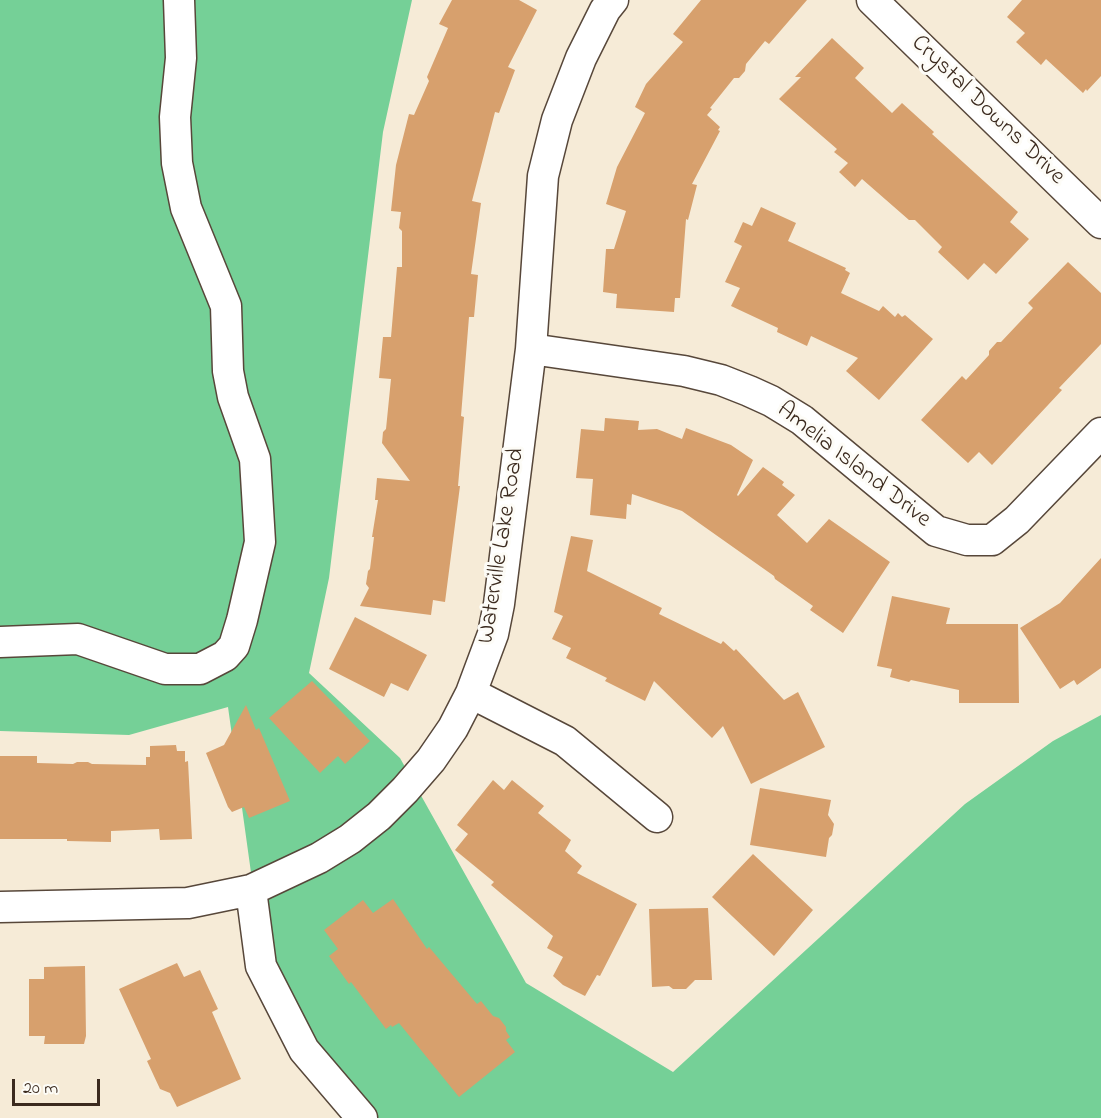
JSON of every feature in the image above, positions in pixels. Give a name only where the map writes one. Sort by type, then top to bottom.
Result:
[{"type":"street","points":[[0,642],[78,639],[165,669],[200,669],[225,656],[234,646],[242,620],[260,542],[255,459],[233,397],[228,371],[226,306],[186,208],[177,163],[175,117],[181,58],[179,0]]},
{"type":"street","name":"Waterville Lake Road","points":[[0,907],[188,903],[251,890],[319,858],[350,839],[405,790],[431,760],[453,728],[483,664],[499,604],[531,349],[543,176],[557,120],[581,58],[605,10],[613,0]]},
{"type":"street","name":"Crystal Downs Drive","points":[[872,0],[1101,223]]},
{"type":"street","name":"Amelia Island Drive","points":[[531,349],[684,371],[749,391],[802,420],[936,531],[967,540],[992,540],[1017,520],[1101,433]]},
{"type":"street","points":[[471,693],[565,741],[657,817]]},
{"type":"street","points":[[251,890],[261,966],[304,1050],[362,1118]]},
{"type":"green space","points":[[0,0],[412,0],[383,132],[329,578],[309,673],[400,758],[526,983],[673,1072],[965,804],[1053,741],[1101,715],[1101,1118],[373,1118],[359,1090],[310,1034],[285,990],[269,948],[253,887],[228,707],[129,735],[0,731]]},
{"type":"building","points":[[452,0],[519,0],[537,10],[508,67],[515,70],[499,113],[495,112],[472,201],[481,203],[471,274],[478,275],[474,317],[469,317],[461,416],[464,417],[458,486],[460,486],[445,602],[433,600],[431,615],[360,606],[369,588],[366,584],[370,569],[378,500],[375,500],[377,478],[410,481],[382,443],[383,432],[386,429],[391,379],[379,378],[383,337],[391,337],[397,267],[402,267],[402,231],[399,228],[401,212],[391,211],[396,165],[409,114],[414,115],[429,81],[427,77],[448,28],[439,24]]},
{"type":"building","points":[[701,0],[807,0],[769,44],[765,41],[746,64],[745,71],[739,78],[734,78],[707,115],[720,127],[718,130],[720,131],[692,184],[697,185],[688,220],[686,219],[680,298],[675,298],[674,312],[616,308],[617,294],[603,292],[606,249],[614,249],[626,211],[606,204],[617,167],[645,113],[635,107],[646,84],[683,42],[673,34]]},
{"type":"building","points":[[1022,0],[1101,0],[1101,76],[1087,91],[1086,89],[1083,93],[1046,59],[1041,65],[1016,42],[1025,33],[1007,17]]},
{"type":"building","points":[[832,38],[864,68],[855,78],[892,113],[902,103],[934,132],[932,134],[1018,212],[1010,222],[1029,239],[996,274],[984,263],[968,280],[938,252],[942,247],[915,220],[909,220],[862,179],[855,187],[839,172],[848,163],[834,152],[837,149],[779,99],[801,77],[795,77]]},
{"type":"building","points":[[761,207],[796,223],[788,241],[846,268],[845,270],[850,273],[841,293],[879,311],[883,306],[895,317],[898,313],[902,317],[905,315],[933,339],[879,400],[846,371],[858,358],[811,336],[807,346],[777,332],[778,328],[731,306],[740,288],[725,282],[742,246],[734,242],[743,222],[752,226]]},
{"type":"building","points":[[1068,262],[1101,293],[1101,344],[1059,388],[1062,390],[992,465],[979,452],[968,463],[921,420],[962,376],[966,380],[989,355],[989,351],[997,342],[1001,342],[1033,308],[1028,303]]},
{"type":"building","points":[[605,418],[639,421],[638,430],[657,429],[682,439],[686,428],[731,445],[753,460],[738,496],[763,467],[784,482],[782,485],[795,495],[777,515],[807,543],[829,519],[890,562],[843,633],[810,610],[813,606],[774,576],[682,511],[632,494],[631,505],[627,504],[626,519],[590,515],[593,479],[576,478],[581,429],[604,431]]},
{"type":"building","points":[[571,536],[593,540],[587,571],[662,608],[659,614],[721,644],[723,641],[734,651],[736,649],[784,700],[798,692],[825,747],[751,784],[723,726],[712,738],[654,681],[645,701],[605,681],[607,678],[566,658],[571,648],[552,639],[563,616],[554,612]]},
{"type":"building","points":[[1101,558],[1101,668],[1077,685],[1074,680],[1060,689],[1020,628],[1060,603]]},
{"type":"building","points":[[892,596],[950,608],[946,624],[1018,624],[1019,703],[959,703],[959,690],[890,677],[892,669],[877,666]]},
{"type":"building","points":[[355,617],[427,655],[408,691],[391,683],[384,697],[329,669]]},
{"type":"building","points":[[312,681],[370,741],[345,764],[338,756],[320,773],[269,718]]},
{"type":"building","points":[[246,705],[256,730],[259,728],[290,801],[249,818],[244,807],[232,812],[228,807],[206,753],[224,745]]},
{"type":"building","points":[[176,745],[177,751],[185,751],[185,762],[188,761],[192,839],[160,840],[159,829],[111,831],[111,842],[67,841],[67,839],[0,839],[0,756],[37,756],[37,763],[88,762],[146,765],[146,757],[150,757],[150,746]]},
{"type":"building","points":[[493,780],[504,790],[512,780],[544,806],[538,813],[571,840],[565,851],[582,866],[577,873],[637,904],[600,976],[597,975],[585,996],[563,985],[553,976],[563,957],[547,948],[553,936],[491,885],[494,882],[455,850],[468,834],[457,825]]},
{"type":"building","points":[[760,788],[831,800],[828,815],[834,824],[826,857],[750,845]]},
{"type":"building","points":[[753,854],[813,910],[774,956],[712,897]]},
{"type":"building","points":[[393,899],[427,949],[429,947],[477,1004],[481,1001],[493,1016],[499,1018],[510,1037],[506,1040],[515,1052],[459,1097],[399,1023],[386,1029],[329,956],[338,949],[324,930],[363,900],[373,913]]},
{"type":"building","points":[[708,908],[712,980],[695,980],[686,989],[673,989],[669,986],[652,987],[649,909]]},
{"type":"building","points":[[177,963],[184,977],[200,970],[218,1009],[212,1012],[241,1079],[177,1107],[170,1093],[160,1089],[147,1061],[151,1059],[119,989]]},
{"type":"building","points":[[85,966],[86,1036],[84,1044],[44,1044],[45,1036],[29,1036],[29,979],[44,979],[44,967]]}]
